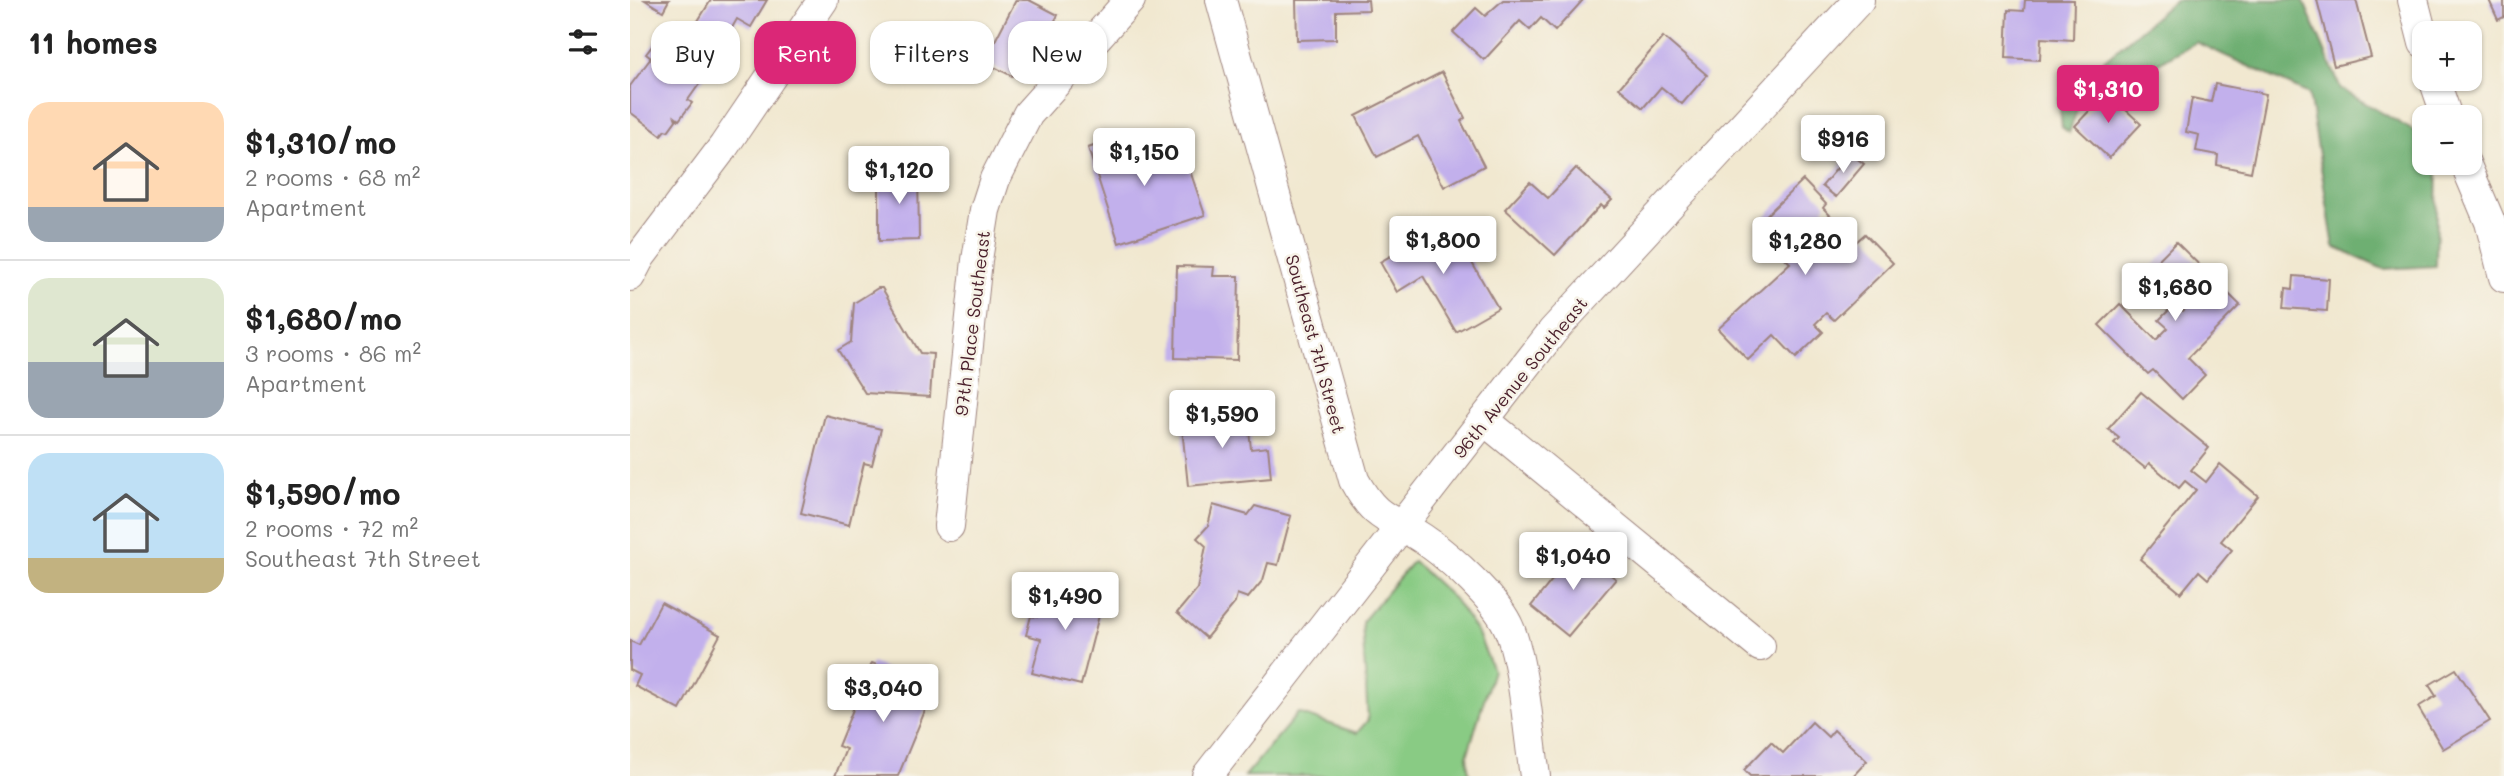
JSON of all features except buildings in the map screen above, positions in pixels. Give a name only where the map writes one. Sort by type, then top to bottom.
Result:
[{"type":"street","points":[[630,276],[640,257],[724,146],[823,0]]},
{"type":"street","name":"97th Place Southeast","points":[[949,526],[977,260],[985,210],[995,179],[1028,114],[1130,0]]},
{"type":"street","name":"Southeast 7th Street","points":[[1221,0],[1354,480],[1375,513],[1429,542],[1495,606],[1508,624],[1515,648],[1535,776]]},
{"type":"street","name":"96th Avenue Southeast","points":[[1207,776],[1343,606],[1553,331],[1858,0]]},
{"type":"street","points":[[2413,0],[2418,21]]},
{"type":"street","points":[[2470,175],[2490,222],[2504,277]]},
{"type":"street","points":[[1483,420],[1760,646]]},
{"type":"green space","points":[[2175,0],[2303,0],[2341,89],[2412,130],[2412,175],[2438,175],[2436,266],[2383,269],[2334,247],[2309,94],[2196,42],[2078,107],[2069,133],[2062,127],[2059,99]]},
{"type":"green space","points":[[1413,561],[1454,599],[1477,632],[1493,670],[1467,756],[1469,776],[1245,776],[1298,713],[1357,733],[1368,720],[1362,622]]}]
